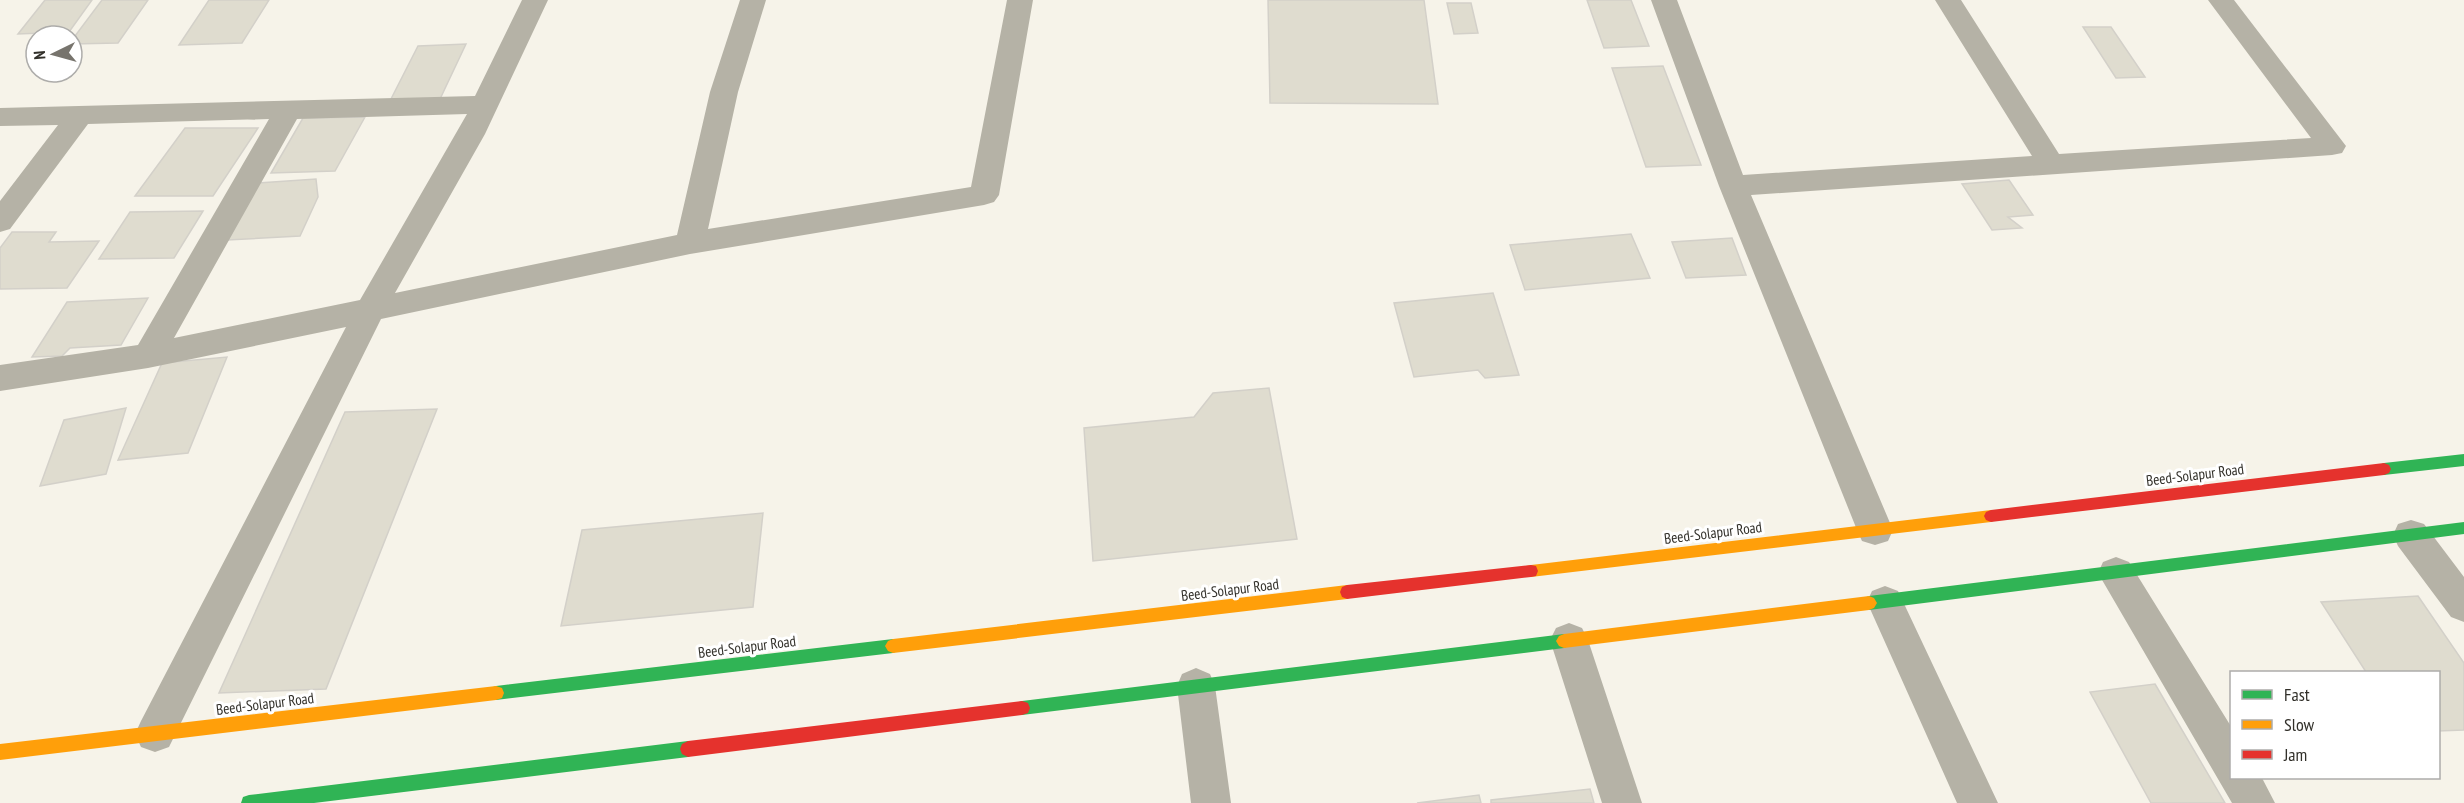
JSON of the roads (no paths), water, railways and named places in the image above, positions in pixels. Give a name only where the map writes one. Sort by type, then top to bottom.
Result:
[{"type":"main road","name":"Beed-Solapur Road","points":[[0,752],[2464,460]]},
{"type":"main road","points":[[249,803],[1886,602],[2464,528]]},
{"type":"street","points":[[155,734],[371,308],[471,134],[535,0]]},
{"type":"street","points":[[690,243],[724,92],[753,0]]},
{"type":"street","points":[[0,378],[148,357],[371,308],[690,243],[984,195],[1020,0]]},
{"type":"street","points":[[1664,0],[1732,186],[1875,530]]},
{"type":"street","points":[[1948,0],[2052,166]]},
{"type":"street","points":[[1732,186],[2332,146],[2221,0]]},
{"type":"street","points":[[0,117],[485,105]]},
{"type":"street","points":[[148,357],[288,110]]},
{"type":"street","points":[[0,222],[80,115]]},
{"type":"street","points":[[2411,535],[2464,606]]},
{"type":"street","points":[[2116,573],[2230,762]]},
{"type":"street","points":[[1886,602],[1978,803]]},
{"type":"street","points":[[1569,640],[1622,803]]},
{"type":"street","points":[[1196,686],[1211,803]]},
{"type":"street","points":[[2240,779],[2255,803]]}]
